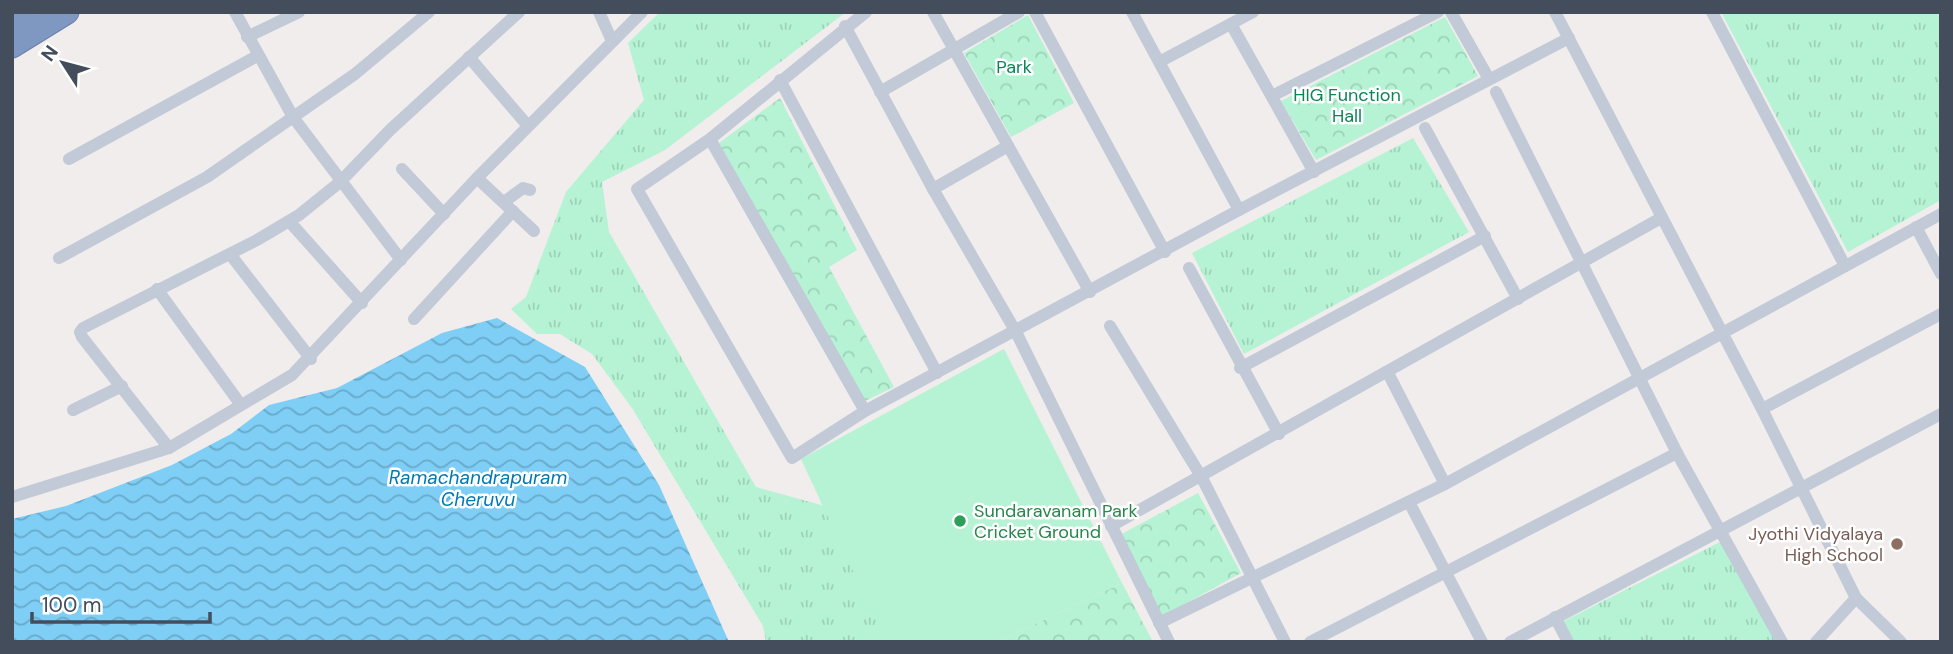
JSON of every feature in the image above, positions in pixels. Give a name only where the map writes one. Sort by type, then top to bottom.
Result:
[{"type":"highway","points":[[24,27],[67,12]]},
{"type":"street","points":[[235,12],[293,117],[401,260]]},
{"type":"street","points":[[247,37],[299,12]]},
{"type":"street","points":[[59,258],[207,177],[355,74],[429,12]]},
{"type":"street","points":[[169,448],[80,332],[156,289],[230,254],[289,221],[340,182],[390,130],[519,12]]},
{"type":"street","points":[[599,12],[612,41]]},
{"type":"street","points":[[12,497],[169,448],[292,376],[311,359],[477,177],[642,12]]},
{"type":"street","points":[[866,12],[845,26],[710,139],[637,189],[792,458],[865,411],[1239,210],[1569,38]]},
{"type":"street","points":[[933,12],[1090,292]]},
{"type":"street","points":[[880,92],[1019,12]]},
{"type":"street","points":[[1035,12],[1165,252]]},
{"type":"street","points":[[1132,12],[1161,61],[1239,210]]},
{"type":"street","points":[[1161,61],[1253,12]]},
{"type":"street","points":[[1272,96],[1438,12]]},
{"type":"street","points":[[1451,12],[1489,79]]},
{"type":"street","points":[[1555,12],[1722,331],[1856,598],[1902,642]]},
{"type":"street","points":[[1712,12],[1845,266]]},
{"type":"street","points":[[1231,24],[1314,172]]},
{"type":"street","points":[[845,26],[933,189],[1016,332],[1169,642]]},
{"type":"street","points":[[69,159],[257,56]]},
{"type":"street","points":[[468,57],[528,126]]},
{"type":"street","points":[[780,80],[937,373]]},
{"type":"street","points":[[1496,92],[1677,453],[1782,642]]},
{"type":"street","points":[[1425,128],[1518,299]]},
{"type":"street","points":[[710,139],[865,411]]},
{"type":"street","points":[[933,189],[1008,146]]},
{"type":"street","points":[[402,169],[444,214]]},
{"type":"street","points":[[477,177],[534,231]]},
{"type":"street","points":[[414,319],[509,207],[517,190],[530,190]]},
{"type":"street","points":[[1159,623],[1445,484],[1941,214]]},
{"type":"street","points":[[1111,526],[1583,265],[1661,218]]},
{"type":"street","points":[[289,221],[362,303]]},
{"type":"street","points":[[1916,228],[1941,274]]},
{"type":"street","points":[[1240,368],[1485,236]]},
{"type":"street","points":[[230,254],[311,359]]},
{"type":"street","points":[[1189,268],[1240,368],[1279,434]]},
{"type":"street","points":[[156,289],[241,405]]},
{"type":"street","points":[[1762,409],[1941,314]]},
{"type":"street","points":[[1110,326],[1202,478],[1285,642]]},
{"type":"street","points":[[1388,373],[1445,484]]},
{"type":"street","points":[[73,410],[122,386]]},
{"type":"street","points":[[1510,642],[1941,414]]},
{"type":"street","points":[[1310,642],[1677,453]]},
{"type":"street","points":[[1409,502],[1482,642]]},
{"type":"street","points":[[1816,642],[1856,598]]},
{"type":"street","points":[[1555,617],[1568,642]]},
{"type":"green space","points":[[660,12],[846,12],[665,150],[602,182],[609,232],[756,487],[832,508],[889,642],[766,642],[763,626],[632,408],[592,354],[560,334],[537,334],[511,309],[526,297],[566,192],[644,100],[628,43]]},
{"type":"green space","points":[[1721,12],[1941,12],[1941,200],[1848,252]]},
{"type":"green space","name":"Park","points":[[1028,15],[1074,103],[1011,137],[964,53]]},
{"type":"green space","name":"HIG Function Hall","points":[[1445,17],[1478,76],[1316,160],[1281,101]]},
{"type":"green space","points":[[780,98],[857,250],[829,267],[894,387],[865,401],[719,143]]},
{"type":"green space","points":[[1413,138],[1469,232],[1244,354],[1192,253]]},
{"type":"green space","name":"Sundaravanam Park Cricket Ground","points":[[1004,349],[1122,583],[997,642],[886,642],[801,459]]},
{"type":"green space","points":[[1198,493],[1241,573],[1161,617],[1118,536]]},
{"type":"green space","points":[[1728,538],[1782,642],[1573,642],[1562,622]]},
{"type":"green space","points":[[1122,583],[1153,642],[997,642]]},
{"type":"water","name":"Ramachandrapuram Cheruvu","points":[[497,318],[585,367],[659,485],[729,642],[12,642],[12,519],[66,506],[172,465],[231,434],[269,405],[337,388],[442,333]]},
{"type":"place","name":"Sundaravanam Park Cricket Ground","points":[[960,521]]},
{"type":"place","name":"Jyothi Vidyalaya High School","points":[[1897,544]]}]
